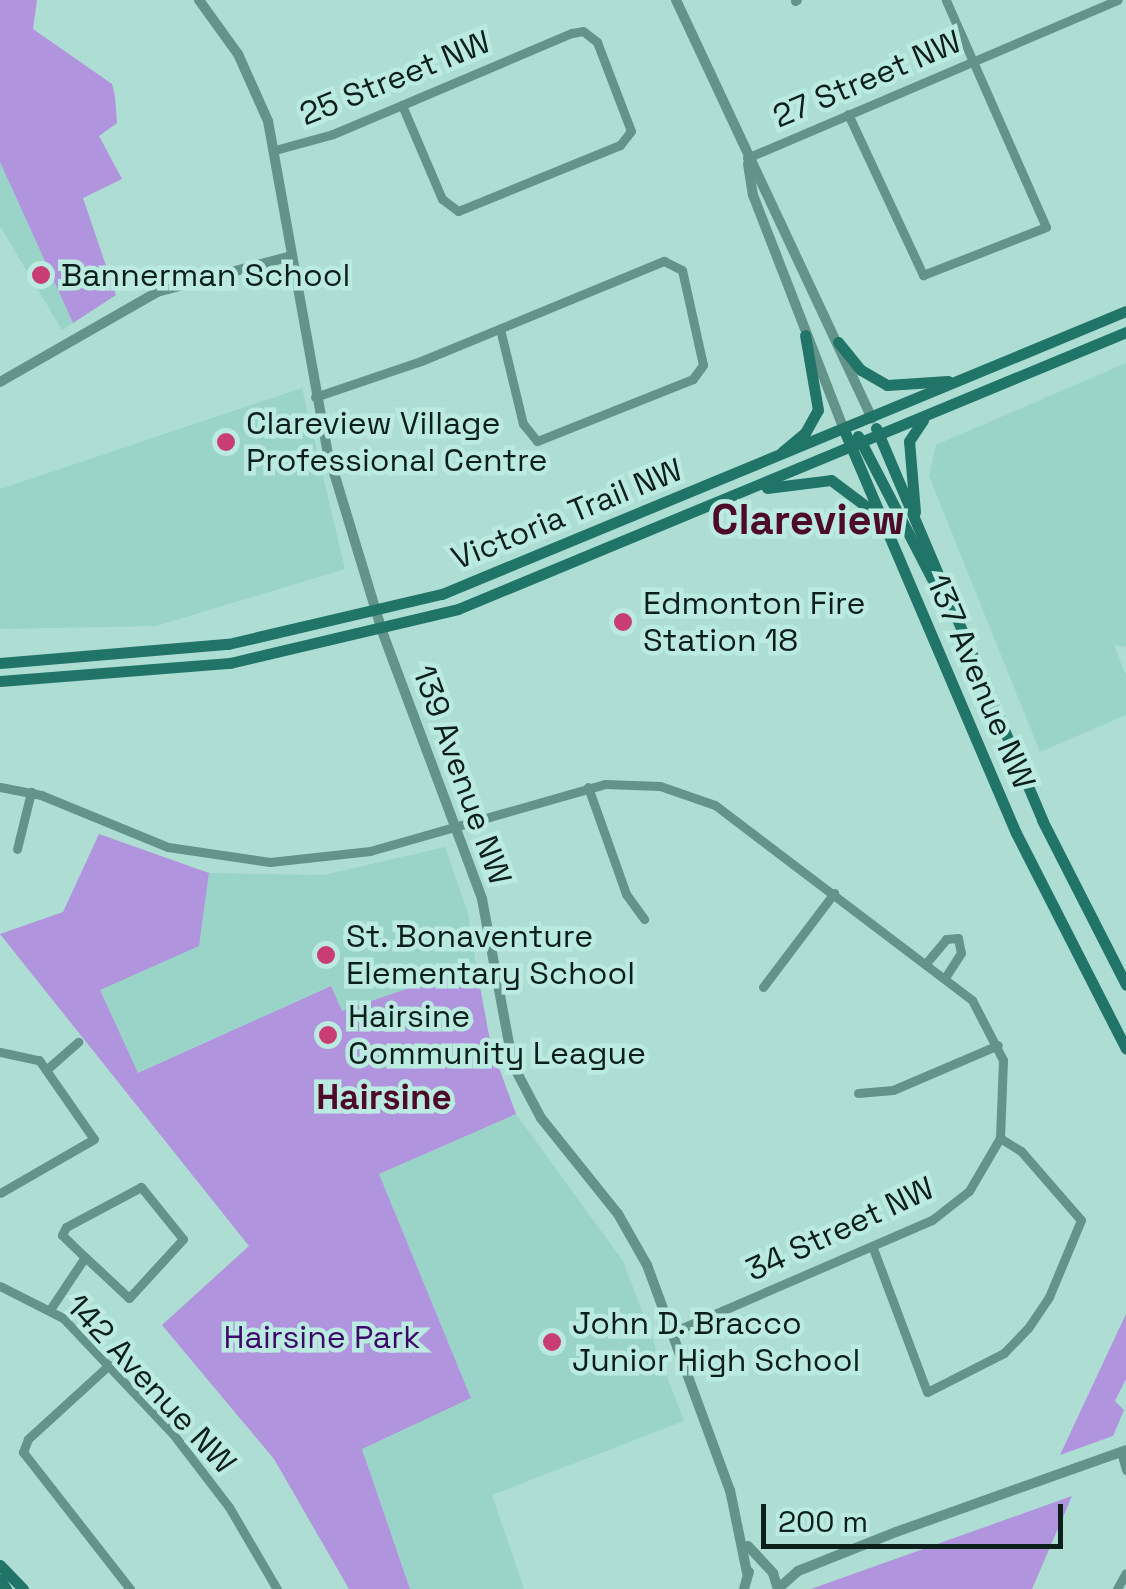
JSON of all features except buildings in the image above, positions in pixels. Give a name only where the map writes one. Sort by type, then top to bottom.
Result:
[{"type":"main road","name":"Victoria Trail NW","points":[[0,663],[178,651],[376,614],[490,578],[1126,311]]},
{"type":"main road","name":"Victoria Trail NW","points":[[0,681],[230,663],[382,631],[504,592],[1126,332]]},
{"type":"main road","points":[[771,461],[806,433],[818,410],[805,334]]},
{"type":"main road","points":[[838,342],[861,370],[888,385],[962,380]]},
{"type":"main road","points":[[916,526],[909,441],[927,415]]},
{"type":"main road","name":"137 Avenue NW","points":[[872,418],[1042,820],[1126,985]]},
{"type":"main road","points":[[844,430],[857,445],[962,636]]},
{"type":"main road","name":"137 Avenue NW","points":[[857,445],[881,519],[1016,833],[1126,1049]]},
{"type":"main road","points":[[743,493],[831,480],[881,519]]},
{"type":"main road","points":[[0,1565],[23,1589]]},
{"type":"main road","points":[[0,1579],[6,1589]]},
{"type":"street","name":"139 Avenue NW","points":[[198,0],[248,72],[275,150],[315,397],[376,614],[487,917],[518,1076],[541,1118],[634,1238],[672,1332],[744,1542],[745,1580]]},
{"type":"street","name":"137 Avenue NW","points":[[676,0],[747,158],[768,188],[872,418]]},
{"type":"street","points":[[848,114],[922,276],[1046,227],[946,0]]},
{"type":"street","name":"27 Street NW","points":[[747,158],[1118,0]]},
{"type":"street","name":"25 Street NW","points":[[275,150],[402,104],[572,33],[589,32],[630,120],[630,135],[464,210],[451,209],[402,104]]},
{"type":"street","name":"137 Avenue NW","points":[[747,158],[753,195],[844,430]]},
{"type":"street","points":[[0,382],[157,292],[291,256]]},
{"type":"street","points":[[315,397],[500,329],[658,262],[676,262],[685,277],[703,365],[693,379],[548,440],[533,440],[522,424],[500,329]]},
{"type":"street","points":[[0,788],[30,792],[142,839],[248,861],[347,856],[588,787],[645,784],[697,798],[946,976],[981,1011],[998,1046],[1006,1090],[1000,1138],[1021,1151],[1081,1220],[1028,1328],[1004,1354],[926,1392],[872,1246]]},
{"type":"street","points":[[588,787],[626,894],[644,919]]},
{"type":"street","points":[[16,849],[30,792]]},
{"type":"street","points":[[763,987],[834,894]]},
{"type":"street","points":[[927,962],[946,939],[958,938],[961,953],[946,976]]},
{"type":"street","points":[[46,1070],[78,1042]]},
{"type":"street","points":[[858,1094],[892,1090],[998,1046]]},
{"type":"street","points":[[0,1052],[29,1056],[46,1070],[94,1139],[0,1193]]},
{"type":"street","name":"34 Street NW","points":[[672,1332],[872,1246],[955,1204],[1000,1138]]},
{"type":"street","points":[[140,1188],[183,1239],[129,1298],[85,1256],[62,1235],[66,1226],[140,1188]]},
{"type":"street","points":[[51,1308],[85,1256]]},
{"type":"street","name":"142 Avenue NW","points":[[0,1286],[51,1308],[109,1365],[208,1478],[278,1589]]},
{"type":"street","points":[[109,1365],[28,1439],[23,1452],[130,1589]]},
{"type":"street","points":[[732,1589],[771,1571],[798,1571],[1124,1450],[1126,1470]]},
{"type":"street","name":"139 Avenue NW","points":[[744,1542],[771,1571]]},
{"type":"street","points":[[771,1571],[778,1589],[798,1571]]},
{"type":"street","points":[[1117,1589],[1126,1573]]},
{"type":"shaded area","name":"Bannerman School","points":[[0,162],[73,323],[62,330],[0,226]]},
{"type":"shaded area","points":[[1126,363],[1126,647],[1114,645],[1126,676],[1126,715],[1040,752],[929,476],[936,445]]},
{"type":"shaded area","points":[[302,388],[345,569],[156,626],[0,629],[0,489]]},
{"type":"shaded area","name":"St. Bonaventure Elementary School","points":[[445,847],[468,913],[476,965],[342,1011],[330,986],[138,1073],[99,989],[199,946],[209,873],[324,875]]},
{"type":"shaded area","name":"John D. Bracco Junior High School","points":[[516,1114],[623,1261],[684,1421],[492,1495],[524,1589],[410,1589],[362,1448],[471,1398],[379,1174]]},
{"type":"green space","points":[[0,0],[37,0],[33,29],[112,84],[115,97],[117,123],[99,136],[122,179],[83,198],[116,295],[73,323],[0,162]]},
{"type":"green space","name":"Hairsine Park","points":[[99,834],[209,873],[199,946],[100,990],[138,1073],[331,986],[342,1011],[476,965],[491,1046],[516,1114],[379,1174],[471,1398],[362,1449],[410,1589],[349,1589],[274,1459],[162,1325],[249,1246],[0,934],[63,912]]},
{"type":"green space","points":[[1126,1314],[1126,1379],[1115,1401],[1124,1410],[1113,1436],[1060,1455]]},
{"type":"green space","points":[[1072,1496],[1032,1589],[811,1589]]},
{"type":"place","name":"Bannerman School","points":[[41,275]]},
{"type":"place","name":"Clareview Village Professional Centre","points":[[226,442]]},
{"type":"place","name":"Edmonton Fire Station 18","points":[[623,622]]},
{"type":"place","name":"St. Bonaventure Elementary School","points":[[326,955]]},
{"type":"place","name":"Hairsine Community League","points":[[328,1035]]},
{"type":"place","name":"John D. Bracco Junior High School","points":[[552,1342]]},
{"type":"district","name":"Clareview","points":[[808,520]]},
{"type":"district","name":"Hairsine","points":[[384,1097]]}]
